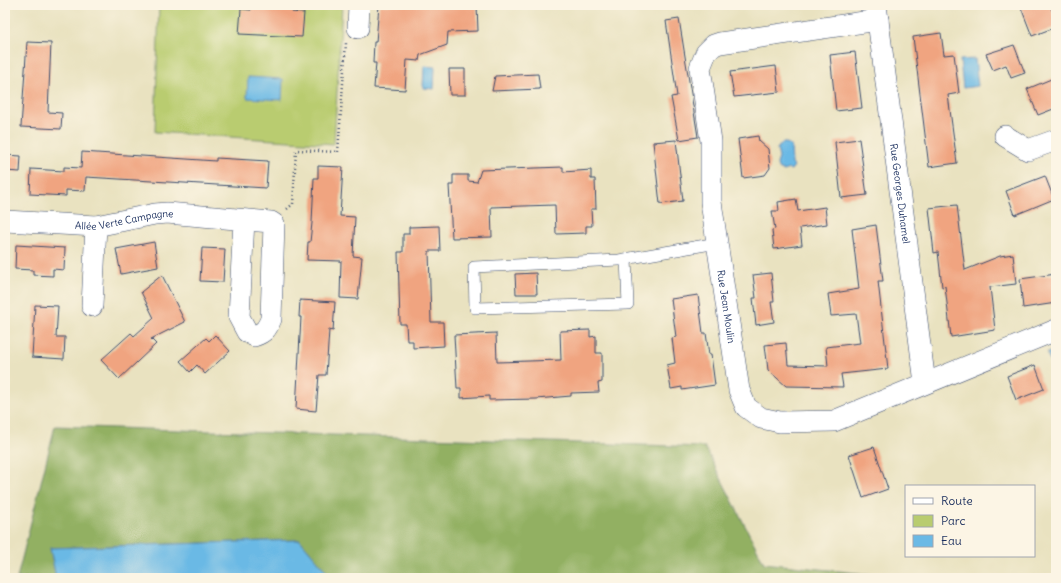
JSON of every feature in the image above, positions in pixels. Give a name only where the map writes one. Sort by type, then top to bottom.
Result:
[{"type":"street","points":[[358,28],[359,5]]},
{"type":"street","name":"Rue Jean Moulin","points":[[877,13],[720,43],[714,45],[706,53],[700,68],[712,141],[710,202],[741,397],[746,407],[755,415],[768,420],[780,422],[834,421],[1056,330]]},
{"type":"street","name":"Rue Georges Duhamel","points":[[877,13],[925,383]]},
{"type":"street","points":[[1006,136],[1028,150],[1056,140]]},
{"type":"street","name":"Allée Verte Campagne","points":[[5,221],[96,226],[154,214],[167,213],[271,222]]},
{"type":"street","points":[[244,220],[239,317],[247,332],[254,336],[261,334],[267,328],[271,319],[274,224],[271,222]]},
{"type":"street","points":[[92,306],[96,226]]},
{"type":"lane","points":[[626,258],[628,304],[475,308],[474,267],[626,258],[717,243]]},
{"type":"path","points":[[271,222],[293,204],[296,150],[338,152],[347,29],[358,28]]},
{"type":"green space","points":[[159,5],[342,5],[334,144],[155,132]]},
{"type":"green space","points":[[55,426],[705,447],[764,563],[904,578],[332,578],[300,540],[50,548],[56,578],[17,578]]},
{"type":"water","points":[[975,59],[978,86],[963,88],[960,60]]},
{"type":"water","points":[[424,66],[435,67],[434,89],[423,88]]},
{"type":"water","points":[[248,77],[283,79],[282,100],[247,98]]},
{"type":"water","points":[[782,143],[787,143],[791,147],[792,164],[794,166],[791,170],[788,169],[784,171],[778,168],[777,164],[779,158],[777,149]]},
{"type":"water","points":[[1056,350],[1056,376],[1047,353]]},
{"type":"water","points":[[300,540],[332,578],[56,578],[50,548]]},
{"type":"building","points":[[252,5],[292,5],[292,12],[304,13],[302,37],[239,34],[241,9],[251,10]]},
{"type":"building","points":[[379,5],[477,5],[478,31],[448,32],[447,45],[420,55],[419,61],[407,60],[405,90],[374,88],[376,63],[373,63],[374,42],[376,42]]},
{"type":"building","points":[[1020,5],[1050,5],[1056,21],[1056,27],[1032,36]]},
{"type":"building","points":[[679,19],[698,137],[679,140],[671,97],[677,96],[666,21]]},
{"type":"building","points":[[941,33],[944,55],[954,54],[959,93],[948,95],[957,163],[929,167],[913,37]]},
{"type":"building","points":[[27,42],[51,43],[48,112],[62,113],[61,129],[21,127]]},
{"type":"building","points":[[1014,45],[1025,73],[1011,78],[1006,65],[993,70],[986,54]]},
{"type":"building","points":[[855,52],[862,108],[836,111],[830,55]]},
{"type":"building","points":[[776,66],[779,92],[734,97],[730,72]]},
{"type":"building","points":[[449,69],[465,69],[465,95],[450,95]]},
{"type":"building","points":[[538,74],[540,89],[492,91],[495,76]]},
{"type":"building","points":[[1056,77],[1056,108],[1038,115],[1027,89]]},
{"type":"building","points":[[758,136],[759,141],[768,149],[770,168],[765,175],[743,178],[738,139]]},
{"type":"building","points":[[859,139],[867,195],[841,198],[835,142]]},
{"type":"building","points":[[676,140],[683,201],[660,204],[653,142]]},
{"type":"building","points":[[82,152],[216,161],[216,158],[268,161],[266,188],[86,177],[85,191],[66,190],[66,196],[30,194],[31,169],[64,171],[64,167],[81,168]]},
{"type":"building","points":[[5,155],[21,156],[20,172],[5,171]]},
{"type":"building","points":[[318,166],[343,167],[340,216],[355,217],[353,256],[362,257],[358,299],[340,298],[341,261],[307,260],[308,242],[310,242],[312,223],[314,178],[318,178]]},
{"type":"building","points":[[563,167],[563,172],[591,170],[591,179],[595,179],[596,209],[591,209],[592,226],[586,226],[586,233],[556,234],[555,205],[491,207],[492,237],[452,238],[449,185],[453,185],[453,175],[468,175],[468,181],[477,182],[481,170]]},
{"type":"building","points":[[1045,176],[1054,199],[1015,215],[1006,191]]},
{"type":"building","points":[[796,199],[798,211],[825,207],[827,224],[800,228],[802,245],[774,249],[772,230],[775,229],[772,211],[779,211],[778,202]]},
{"type":"building","points":[[957,205],[965,270],[1000,256],[1013,254],[1016,284],[990,287],[995,330],[951,337],[945,286],[942,287],[938,252],[934,253],[929,208]]},
{"type":"building","points":[[876,225],[883,281],[878,281],[888,369],[841,374],[843,387],[786,386],[768,370],[765,345],[786,343],[788,365],[828,366],[826,347],[860,343],[856,314],[831,316],[828,294],[859,289],[852,229]]},
{"type":"building","points":[[439,226],[440,251],[429,251],[431,322],[443,322],[444,346],[413,348],[413,341],[407,341],[406,324],[400,324],[398,252],[403,252],[403,234],[409,234],[409,227]]},
{"type":"building","points":[[154,242],[158,267],[121,274],[116,249]]},
{"type":"building","points":[[16,245],[65,248],[64,270],[53,269],[53,276],[33,275],[33,270],[15,269]]},
{"type":"building","points":[[202,248],[225,249],[223,282],[200,281]]},
{"type":"building","points":[[536,273],[537,294],[516,294],[515,274]]},
{"type":"building","points":[[771,273],[774,302],[771,302],[774,322],[756,325],[753,298],[756,298],[753,275]]},
{"type":"building","points":[[1056,274],[1056,303],[1023,308],[1020,279]]},
{"type":"building","points":[[162,275],[185,322],[151,339],[156,344],[119,379],[101,360],[131,333],[134,336],[154,318],[141,292]]},
{"type":"building","points":[[698,295],[703,333],[706,333],[715,385],[682,390],[682,387],[671,389],[667,365],[675,363],[672,338],[676,337],[671,299]]},
{"type":"building","points":[[300,300],[335,302],[333,331],[329,330],[326,375],[319,375],[316,411],[296,409],[301,317],[299,317]]},
{"type":"building","points":[[35,305],[58,306],[56,337],[65,337],[64,359],[32,357]]},
{"type":"building","points":[[590,330],[590,337],[596,336],[596,353],[602,353],[602,382],[598,383],[599,392],[571,393],[571,396],[536,399],[489,400],[489,396],[461,398],[461,388],[457,388],[454,335],[496,333],[497,362],[561,360],[560,331]]},
{"type":"building","points":[[215,335],[230,351],[205,374],[197,365],[190,372],[180,361],[206,338],[209,341]]},
{"type":"building","points":[[1035,365],[1044,389],[1016,400],[1007,376]]},
{"type":"building","points":[[874,447],[888,489],[863,498],[849,455]]}]
